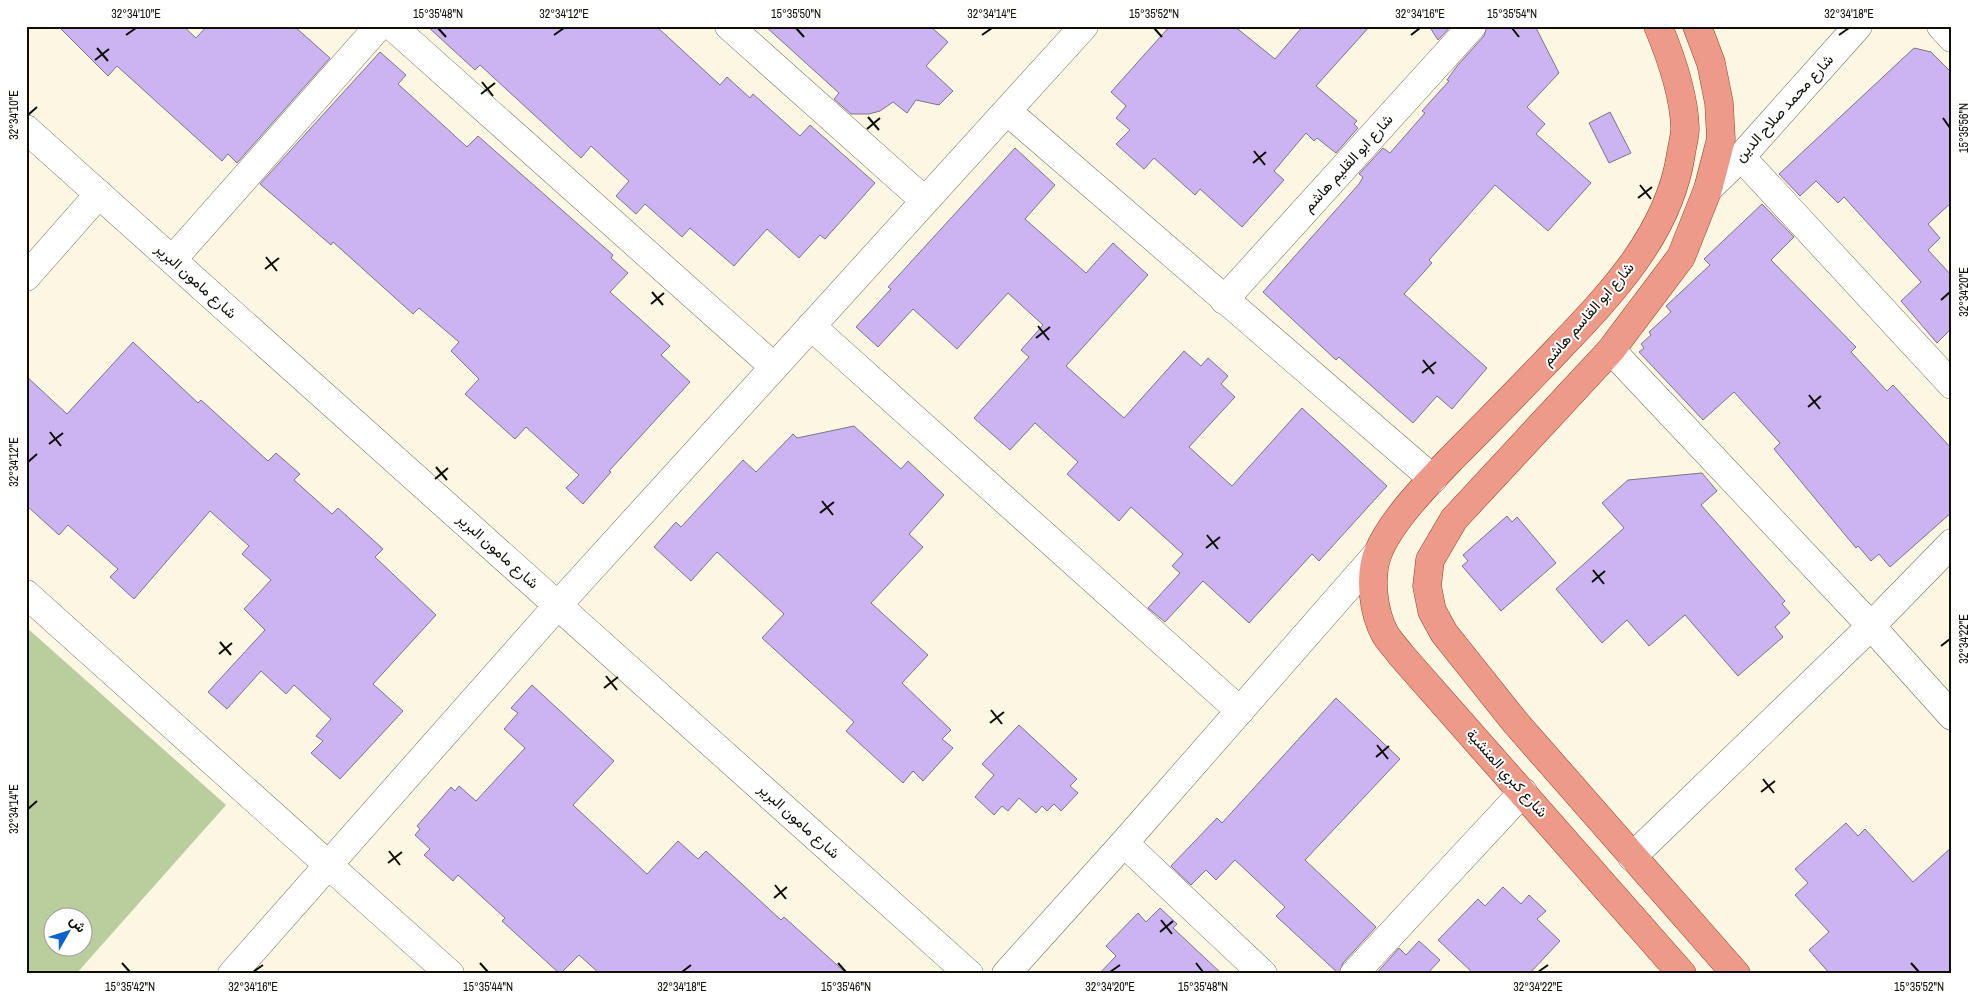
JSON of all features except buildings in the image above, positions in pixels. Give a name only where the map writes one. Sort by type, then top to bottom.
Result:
[{"type":"main road","name":"شارع ابو القاسم هاشم","points":[[1377,554],[1387,534],[1432,479],[1583,323],[1624,277],[1652,233],[1671,197],[1679,170],[1685,129],[1680,90],[1658,26]]},
{"type":"main road","points":[[1697,26],[1711,63],[1719,103],[1721,139],[1708,189],[1681,257],[1611,350],[1454,519],[1430,560],[1427,586],[1432,611],[1444,633],[1515,722],[1736,974]]},
{"type":"main road","name":"شارع كبري المنشية","points":[[1377,554],[1373,582],[1375,609],[1385,633],[1401,655],[1524,792],[1682,974]]},
{"type":"street","points":[[172,260],[379,26]]},
{"type":"street","points":[[392,26],[774,366]]},
{"type":"street","points":[[729,26],[925,201]]},
{"type":"street","points":[[232,974],[558,605],[1084,26]]},
{"type":"street","name":"شارع ابو القليم هاشم","points":[[1224,300],[1472,26]]},
{"type":"street","name":"شارع محمد صلاح الدين","points":[[1708,189],[1741,157],[1858,26]]},
{"type":"street","points":[[1941,26],[1952,38]]},
{"type":"street","points":[[1007,111],[1432,479]]},
{"type":"street","name":"شارع مامون البرير","points":[[26,128],[969,974]]},
{"type":"street","points":[[1741,157],[1952,385]]},
{"type":"street","points":[[26,276],[99,194]]},
{"type":"street","points":[[811,326],[1240,711]]},
{"type":"street","points":[[1611,350],[1871,626],[1952,716]]},
{"type":"street","points":[[1632,857],[1871,626],[1952,544]]},
{"type":"street","points":[[1006,974],[1124,843],[1377,554]]},
{"type":"street","points":[[26,594],[450,974]]},
{"type":"street","points":[[1354,974],[1524,792]]},
{"type":"street","points":[[1124,843],[1263,974]]},
{"type":"green space","points":[[26,627],[226,805],[92,956],[92,908],[42,908],[42,958],[90,958],[76,974],[26,974]]}]
